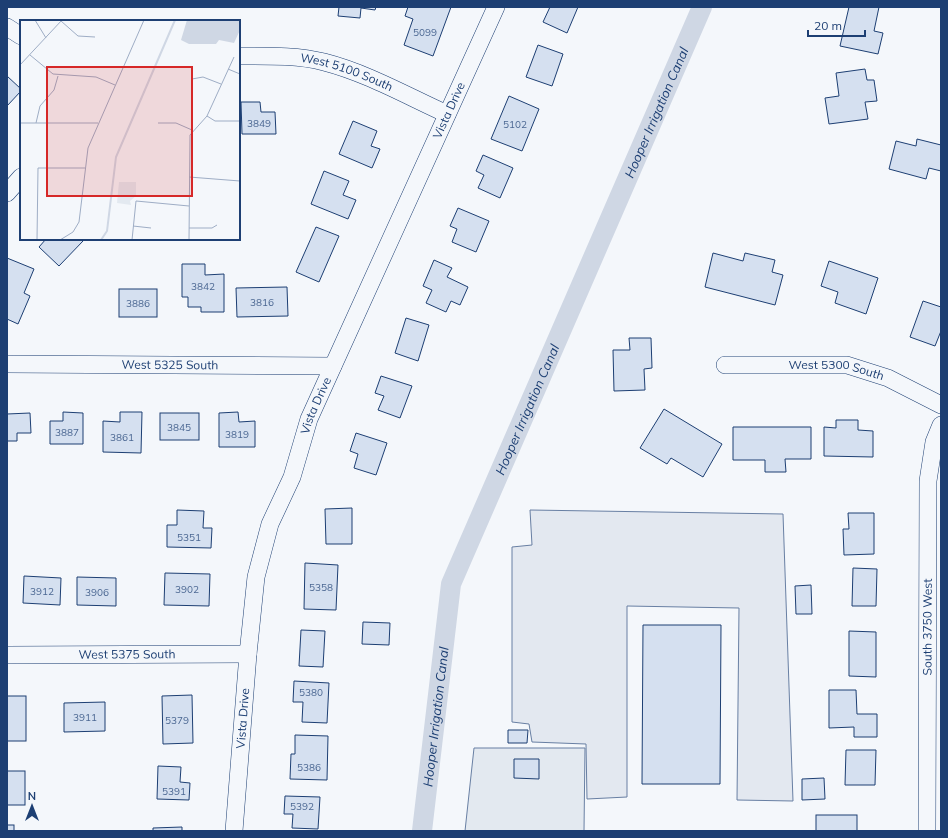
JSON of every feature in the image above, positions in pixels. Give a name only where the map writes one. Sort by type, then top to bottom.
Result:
[{"type":"street","name":"Vista Drive","points":[[234,831],[248,654],[256,577],[270,524],[292,477],[309,419],[496,7]]},
{"type":"street","points":[[7,27],[20,35]]},
{"type":"street","name":"West 5100 South","points":[[240,56],[287,57],[323,62],[360,74],[447,114]]},
{"type":"street","points":[[7,193],[20,179]]},
{"type":"street","name":"West 5325 South","points":[[7,364],[333,366]]},
{"type":"street","name":"West 5300 South","points":[[725,365],[847,365],[888,378],[941,405]]},
{"type":"street","name":"South 3750 West","points":[[927,831],[934,718],[928,481],[934,442],[941,425]]},
{"type":"street","name":"West 5375 South","points":[[7,655],[248,654]]},
{"type":"shaded area","points":[[530,510],[783,514],[793,801],[737,800],[739,608],[627,606],[627,797],[587,799],[586,744],[532,742],[529,724],[512,722],[512,547],[532,545]]},
{"type":"shaded area","points":[[474,748],[585,748],[584,831],[465,831]]},
{"type":"building","points":[[339,7],[376,7],[375,10],[361,8],[360,18],[338,16]]},
{"type":"building","points":[[408,7],[451,7],[433,56],[404,45],[413,19],[405,16]]},
{"type":"building","points":[[550,7],[578,7],[567,33],[543,22]]},
{"type":"building","points":[[849,7],[879,7],[874,31],[883,33],[878,54],[840,46]]},
{"type":"building","points":[[538,45],[563,54],[552,86],[526,77]]},
{"type":"building","points":[[865,69],[867,80],[874,80],[877,101],[865,102],[868,119],[829,124],[825,98],[839,96],[836,73]]},
{"type":"building","points":[[7,76],[20,88],[20,92],[7,106]]},
{"type":"building","points":[[509,96],[539,109],[522,151],[491,139]]},
{"type":"building","points":[[241,102],[260,102],[261,112],[275,112],[276,134],[242,134]]},
{"type":"building","points":[[353,121],[377,131],[371,146],[380,149],[372,168],[339,154]]},
{"type":"building","points":[[917,139],[941,145],[941,171],[929,168],[926,179],[889,169],[896,141],[916,146]]},
{"type":"building","points":[[483,155],[513,168],[500,198],[478,188],[484,175],[476,171]]},
{"type":"building","points":[[324,171],[349,181],[343,195],[356,200],[348,219],[311,204]]},
{"type":"building","points":[[458,208],[489,221],[476,252],[452,242],[457,229],[450,226]]},
{"type":"building","points":[[316,227],[339,236],[319,282],[296,272]]},
{"type":"building","points":[[45,240],[83,241],[59,266],[39,247]]},
{"type":"building","points":[[713,253],[743,261],[745,253],[775,260],[772,272],[783,275],[775,305],[705,287]]},
{"type":"building","points":[[7,258],[34,269],[24,293],[30,296],[18,324],[7,319]]},
{"type":"building","points":[[434,260],[452,268],[447,277],[468,287],[460,305],[451,301],[446,312],[426,303],[432,290],[423,286]]},
{"type":"building","points":[[829,261],[878,278],[866,314],[835,303],[838,292],[821,286]]},
{"type":"building","points":[[182,264],[205,264],[205,275],[224,274],[224,312],[201,312],[201,307],[188,307],[188,297],[182,297]]},
{"type":"building","points":[[287,287],[288,316],[237,317],[236,288]]},
{"type":"building","points":[[119,289],[157,289],[157,317],[119,317]]},
{"type":"building","points":[[923,301],[941,307],[941,331],[935,346],[910,337]]},
{"type":"building","points":[[406,318],[429,325],[418,361],[395,353]]},
{"type":"building","points":[[629,338],[651,338],[652,368],[644,369],[645,390],[614,391],[613,350],[630,350]]},
{"type":"building","points":[[381,376],[412,386],[400,418],[378,410],[384,396],[375,393]]},
{"type":"building","points":[[664,409],[722,444],[703,477],[671,458],[667,464],[640,448]]},
{"type":"building","points":[[63,412],[83,413],[83,444],[50,444],[50,421],[63,421]]},
{"type":"building","points":[[120,412],[142,412],[141,453],[103,452],[103,421],[120,422]]},
{"type":"building","points":[[238,412],[239,422],[255,421],[255,447],[219,447],[219,413]]},
{"type":"building","points":[[30,413],[31,433],[17,433],[17,441],[7,441],[7,414]]},
{"type":"building","points":[[160,413],[199,413],[199,440],[160,440]]},
{"type":"building","points":[[836,420],[858,420],[858,430],[873,431],[873,457],[824,456],[824,427],[836,428]]},
{"type":"building","points":[[733,427],[811,427],[811,459],[785,459],[786,472],[765,472],[765,460],[733,460]]},
{"type":"building","points":[[356,433],[387,443],[376,475],[354,468],[358,454],[350,451]]},
{"type":"building","points":[[352,508],[352,544],[326,544],[325,509]]},
{"type":"building","points":[[177,510],[204,511],[203,528],[212,528],[211,548],[167,547],[167,525],[177,525]]},
{"type":"building","points":[[848,513],[874,513],[874,554],[844,555],[843,529],[849,529]]},
{"type":"building","points":[[305,563],[338,565],[336,610],[304,609]]},
{"type":"building","points":[[853,568],[877,569],[876,606],[852,606]]},
{"type":"building","points":[[165,573],[210,574],[209,606],[164,605]]},
{"type":"building","points":[[24,576],[61,578],[60,605],[23,603]]},
{"type":"building","points":[[77,577],[116,578],[116,606],[77,605]]},
{"type":"building","points":[[811,585],[812,614],[796,614],[795,586]]},
{"type":"building","points":[[363,622],[390,623],[389,645],[362,644]]},
{"type":"building","points":[[643,625],[721,625],[720,784],[642,784]]},
{"type":"building","points":[[301,630],[325,631],[323,667],[299,666]]},
{"type":"building","points":[[849,631],[876,632],[876,677],[849,676]]},
{"type":"building","points":[[294,681],[329,683],[327,723],[302,722],[303,702],[293,702]]},
{"type":"building","points":[[829,690],[856,690],[857,714],[877,714],[877,737],[854,737],[854,727],[829,728]]},
{"type":"building","points":[[192,695],[193,743],[163,744],[162,696]]},
{"type":"building","points":[[7,696],[26,696],[26,741],[7,741]]},
{"type":"building","points":[[105,702],[105,731],[64,732],[64,703]]},
{"type":"building","points":[[508,730],[528,730],[527,743],[508,743]]},
{"type":"building","points":[[295,735],[328,736],[327,780],[290,779],[291,754],[295,754]]},
{"type":"building","points":[[846,750],[876,750],[875,785],[845,785]]},
{"type":"building","points":[[514,759],[539,759],[539,779],[514,778]]},
{"type":"building","points":[[158,766],[181,767],[180,782],[190,783],[189,800],[157,799]]},
{"type":"building","points":[[7,771],[25,771],[25,805],[7,805]]},
{"type":"building","points":[[824,778],[825,799],[802,800],[802,779]]},
{"type":"building","points":[[285,796],[320,797],[318,829],[292,828],[293,814],[284,814]]},
{"type":"building","points":[[816,815],[857,815],[857,831],[816,831]]},
{"type":"building","points":[[7,825],[14,825],[14,831],[7,831]]},
{"type":"building","points":[[182,827],[182,831],[153,831],[153,828]]},
{"type":"waterway","name":"Hooper Irrigation Canal","points":[[422,831],[451,584],[702,7]]}]
